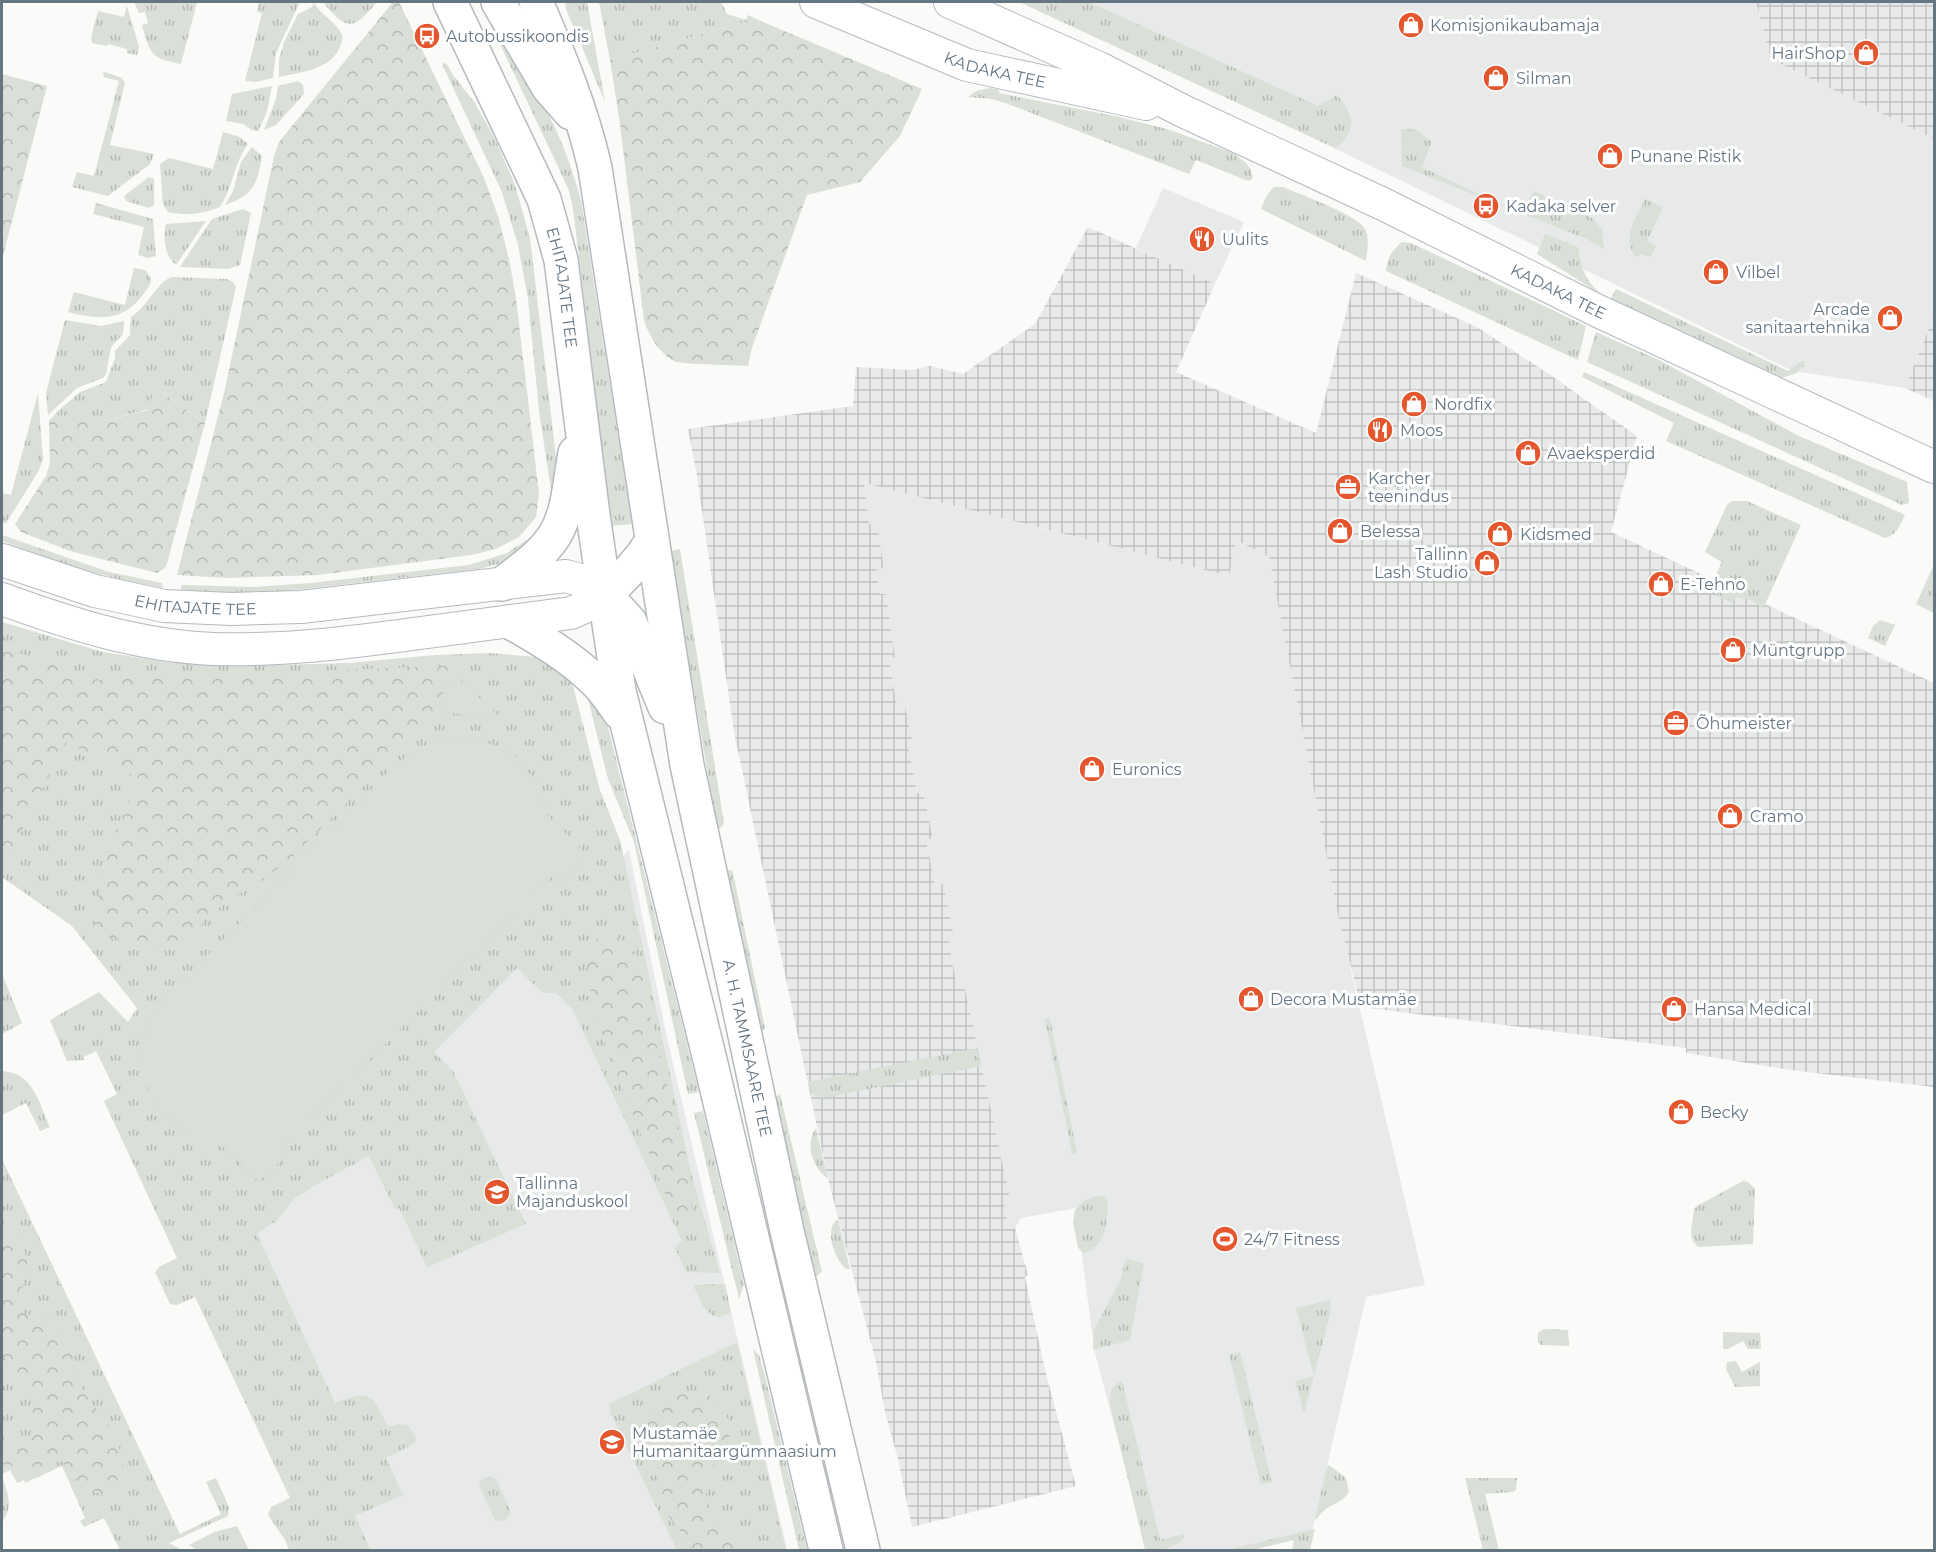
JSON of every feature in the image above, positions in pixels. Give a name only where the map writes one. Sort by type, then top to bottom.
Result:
[{"type":"main road","name":"EHITAJATE TEE","points":[[450,2],[544,199],[561,260],[605,594]]},
{"type":"main road","points":[[498,2],[549,88],[587,133]]},
{"type":"main road","points":[[2,599],[85,628],[155,642],[212,649],[273,648],[342,643],[571,613],[605,594],[639,562],[652,541],[595,168],[587,133],[536,2]]},
{"type":"main road","points":[[553,2],[553,42]]},
{"type":"main road","name":"KADAKA TEE","points":[[816,2],[967,65],[1183,111]]},
{"type":"main road","name":"KADAKA TEE","points":[[950,2],[1099,68],[1183,111],[1383,204],[1608,316],[1935,468]]},
{"type":"main road","points":[[502,584],[536,557],[555,534],[565,510],[581,415]]},
{"type":"main road","name":"A. H. TAMMSAARE TEE","points":[[652,541],[687,765],[775,1175],[863,1551]]},
{"type":"main road","name":"EHITAJATE TEE","points":[[2,560],[95,591],[164,606],[232,609],[301,607],[566,576],[594,584],[605,594]]},
{"type":"main road","points":[[605,594],[612,654],[624,718],[681,941],[826,1551]]},
{"type":"main road","points":[[605,594],[630,622],[638,638],[687,765]]},
{"type":"main road","points":[[510,622],[556,648],[596,681],[624,718]]},
{"type":"shaded area","points":[[1033,2],[1756,2],[1771,59],[1934,139],[1934,315],[1905,388],[1793,371]]},
{"type":"shaded area","points":[[1756,2],[1934,2],[1934,139],[1771,59]]},
{"type":"shaded area","points":[[1163,188],[1244,222],[1215,284],[1136,248]]},
{"type":"shaded area","points":[[1088,227],[1215,284],[1176,372],[1316,433],[1356,273],[1477,327],[1637,436],[1611,532],[1934,683],[1934,1087],[1790,1070],[1686,1053],[1686,1048],[1361,1007],[1339,920],[1269,557],[1236,540],[1229,576],[864,483],[869,524],[877,523],[884,568],[876,570],[880,594],[886,594],[895,657],[889,658],[897,708],[905,706],[913,744],[908,745],[917,793],[923,792],[933,838],[926,840],[935,886],[943,884],[953,932],[947,934],[956,981],[963,980],[1011,1204],[1004,1206],[1009,1229],[1015,1228],[1028,1275],[1025,1277],[1045,1370],[1076,1486],[912,1527],[898,1459],[885,1412],[876,1362],[828,1179],[734,732],[697,476],[688,429],[853,406],[856,367],[912,370],[930,366],[963,374],[1035,324]]},
{"type":"shaded area","points":[[1934,315],[1934,401],[1905,388]]},
{"type":"shaded area","points":[[863,483],[1229,576],[1235,539],[1269,557],[1339,920],[1425,1285],[1366,1297],[1311,1536],[1250,1550],[1147,1550],[1094,1349],[1076,1208],[1021,1218],[1015,1228],[1009,1229],[1004,1206],[1010,1204],[963,980],[956,981],[946,934],[952,932],[942,884],[935,886],[926,840],[933,838],[923,792],[917,793],[907,745],[912,744],[904,706],[897,709],[889,658],[895,657],[885,594],[880,595],[876,569],[884,568],[877,524],[869,524]]},
{"type":"shaded area","name":"Tallinna Majanduskool","points":[[629,850],[667,1038],[787,1550],[298,1550],[355,1492],[238,1245]]},
{"type":"green space","points":[[134,2],[197,2],[181,64],[157,57],[153,53],[142,25],[148,23],[145,12],[139,13]]},
{"type":"green space","points":[[259,2],[300,2],[276,53],[273,78],[256,82],[245,81],[262,13],[257,12]]},
{"type":"green space","points":[[323,2],[377,2],[362,18],[351,24],[339,19]]},
{"type":"green space","points":[[393,2],[399,2],[484,178],[498,216],[516,298],[539,494],[536,517],[519,537],[496,549],[471,555],[318,575],[227,578],[177,575],[225,389],[274,156],[279,142]]},
{"type":"green space","points":[[480,2],[486,2],[541,98],[564,148],[581,201],[632,524],[612,526],[569,191]]},
{"type":"green space","points":[[565,2],[587,2],[605,102],[566,9]]},
{"type":"green space","points":[[599,2],[721,2],[727,14],[746,20],[748,15],[756,19],[610,60]]},
{"type":"green space","points":[[1019,2],[1089,2],[1318,106],[1337,95],[1350,116],[1350,129],[1347,136],[1335,148]]},
{"type":"green space","points":[[314,3],[342,34],[337,53],[324,65],[279,77],[279,60],[284,42],[298,14],[312,7]]},
{"type":"green space","points":[[127,6],[139,47],[137,55],[127,53],[127,49],[92,43],[91,38],[98,11],[124,17]]},
{"type":"green space","points":[[756,19],[922,89],[900,136],[860,182],[807,195],[752,348],[748,366],[674,361],[659,349],[644,320],[610,60]]},
{"type":"green space","points":[[446,63],[475,103],[496,141],[515,185],[530,238],[557,465],[549,513],[551,490],[539,411],[528,299],[518,245],[502,192],[442,64]]},
{"type":"green space","points":[[105,72],[122,78],[125,83],[110,145],[154,154],[150,164],[108,196],[72,187],[77,172],[94,176],[119,81],[104,77]]},
{"type":"green space","points":[[2,74],[47,86],[2,260]]},
{"type":"green space","points":[[298,81],[303,85],[304,94],[276,125],[264,130],[276,99],[278,86]]},
{"type":"green space","points":[[272,86],[267,112],[258,131],[243,124],[226,121],[232,94]]},
{"type":"green space","points":[[990,88],[999,90],[999,93],[1167,129],[1233,153],[1246,163],[1253,179],[1248,181],[1196,160],[1189,174],[1008,104],[992,99],[968,97],[976,91]]},
{"type":"green space","points":[[1401,130],[1416,130],[1432,142],[1422,167],[1503,206],[1402,166]]},
{"type":"green space","points":[[223,132],[240,137],[248,144],[220,207],[195,214],[168,212],[163,205],[160,164],[169,158],[213,169]]},
{"type":"green space","points":[[252,147],[262,156],[255,182],[248,193],[225,205],[233,191],[241,162]]},
{"type":"green space","points":[[149,177],[154,179],[154,205],[149,208],[126,201],[124,196]]},
{"type":"green space","points":[[1274,187],[1283,187],[1340,211],[1360,223],[1367,237],[1366,261],[1261,209],[1267,195]]},
{"type":"green space","points":[[1534,191],[1592,218],[1602,229],[1604,249],[1587,239],[1523,214]]},
{"type":"green space","points":[[1645,199],[1663,207],[1647,241],[1656,246],[1651,257],[1641,254],[1636,257],[1630,243],[1630,235]]},
{"type":"green space","points":[[96,203],[153,219],[156,256],[148,258],[138,255],[144,227],[93,214]]},
{"type":"green space","points":[[243,209],[251,213],[240,265],[228,269],[180,267],[212,219]]},
{"type":"green space","points":[[206,221],[176,265],[169,257],[165,246],[166,224]]},
{"type":"green space","points":[[1545,234],[1578,247],[1585,274],[1602,295],[1537,254]]},
{"type":"green space","points":[[1402,242],[1411,243],[1586,326],[1578,360],[1386,271],[1391,255]]},
{"type":"green space","points":[[134,268],[145,270],[151,282],[143,295],[126,311],[106,317],[68,312],[74,292],[125,305]]},
{"type":"green space","points":[[172,277],[227,279],[236,287],[205,423],[154,387],[150,409],[98,422],[58,422],[57,412],[80,392],[106,382],[115,358],[115,351],[130,335],[131,317],[167,279]]},
{"type":"green space","points":[[1616,289],[1788,371],[1802,361],[1805,365],[1795,374],[1780,378],[1610,300]]},
{"type":"green space","points":[[65,320],[101,326],[124,321],[123,334],[111,347],[106,374],[103,378],[77,388],[48,415],[46,393]]},
{"type":"green space","points":[[1596,332],[1659,360],[1799,436],[1907,482],[1909,503],[1902,505],[1587,362]]},
{"type":"green space","points":[[1584,372],[1905,515],[1895,532],[1885,538],[1666,441],[1674,423],[1582,377]]},
{"type":"green space","points":[[154,387],[205,423],[166,567],[157,573],[70,551],[21,532],[15,524],[46,476],[50,463],[49,421],[57,412],[58,422],[98,422],[149,410]]},
{"type":"green space","points":[[38,393],[43,460],[6,523],[2,523],[2,493],[11,495]]},
{"type":"green space","points":[[1732,501],[1747,501],[1801,525],[1763,609],[1751,600],[1736,597],[1733,603],[1708,592],[1722,562],[1705,552],[1727,505]]},
{"type":"green space","points":[[2,535],[109,572],[162,583],[163,588],[101,574],[62,562],[2,541]]},
{"type":"green space","points":[[531,537],[537,537],[505,562],[479,569],[278,592],[237,593],[181,590],[183,585],[253,587],[311,583],[469,565],[507,553]]},
{"type":"green space","points":[[680,549],[724,823],[721,828],[717,828],[670,551]]},
{"type":"green space","points":[[1934,565],[1934,613],[1916,604]]},
{"type":"green space","points":[[1880,620],[1895,625],[1885,646],[1868,638],[1873,626]]},
{"type":"green space","points":[[2,622],[103,652],[167,662],[275,665],[350,663],[435,655],[490,653],[535,657],[570,675],[600,790],[620,840],[691,1173],[720,1273],[686,1272],[675,1248],[682,1241],[573,1010],[556,993],[543,993],[517,968],[434,1052],[453,1071],[526,1224],[427,1267],[399,1208],[395,1209],[369,1156],[295,1198],[276,1221],[257,1234],[335,1403],[356,1396],[369,1397],[378,1407],[388,1427],[398,1424],[408,1425],[416,1437],[415,1443],[386,1458],[403,1495],[355,1516],[371,1550],[289,1550],[268,1515],[271,1507],[290,1498],[195,1297],[177,1305],[170,1304],[155,1272],[159,1267],[177,1258],[104,1101],[117,1094],[96,1051],[83,1057],[84,1060],[67,1061],[50,1020],[99,992],[128,1022],[137,1008],[72,926],[2,877]]},
{"type":"green space","points":[[2,647],[99,680],[463,665],[431,719],[286,863],[205,917],[193,946],[153,949],[92,932],[106,852],[140,779],[66,742],[2,870]]},
{"type":"green space","points":[[456,677],[498,715],[504,716],[506,721],[500,724],[496,719],[436,711],[443,692]]},
{"type":"green space","points":[[586,691],[604,716],[608,727],[699,1092],[688,1094],[634,842],[608,779]]},
{"type":"green space","points":[[463,736],[493,745],[516,757],[537,783],[547,815],[586,854],[558,883],[551,877],[282,1148],[287,1155],[259,1182],[220,1144],[190,1134],[171,1123],[154,1104],[143,1077],[141,1051],[147,1025],[162,1001],[392,768],[425,746]]},
{"type":"green space","points":[[728,870],[733,873],[764,1023],[765,1028],[761,1032]]},
{"type":"green space","points":[[615,933],[633,950],[643,975],[655,1040],[691,1173],[692,1216],[682,1219],[673,1212],[610,1059],[592,1001],[587,966],[596,939]]},
{"type":"green space","points":[[2,974],[22,1023],[2,1034]]},
{"type":"green space","points":[[1048,1017],[1077,1152],[1074,1154],[1045,1020]]},
{"type":"green space","points":[[977,1048],[981,1066],[824,1098],[811,1091],[808,1082]]},
{"type":"green space","points":[[2,1071],[21,1077],[34,1090],[50,1127],[40,1131],[26,1103],[2,1115]]},
{"type":"green space","points":[[780,1094],[822,1272],[815,1277],[775,1098]]},
{"type":"green space","points":[[703,1111],[744,1284],[739,1299],[694,1113]]},
{"type":"green space","points":[[816,1128],[828,1179],[818,1169],[812,1155],[812,1134]]},
{"type":"green space","points":[[2,1159],[180,1534],[221,1514],[206,1482],[216,1478],[229,1507],[228,1516],[169,1543],[182,1550],[120,1550],[104,1518],[84,1527],[80,1521],[85,1518],[62,1466],[25,1483],[24,1480],[17,1483],[10,1470],[2,1474]]},
{"type":"green space","points":[[1743,1181],[1748,1182],[1755,1189],[1753,1244],[1699,1247],[1691,1235],[1694,1209]]},
{"type":"green space","points":[[1097,1196],[1107,1197],[1104,1231],[1097,1245],[1084,1253],[1077,1244],[1074,1229],[1075,1210],[1082,1202]]},
{"type":"green space","points":[[838,1219],[850,1269],[842,1265],[832,1244],[831,1230]]},
{"type":"green space","points":[[2,1220],[12,1229],[24,1248],[29,1272],[22,1285],[18,1303],[25,1314],[57,1319],[69,1344],[84,1393],[106,1421],[122,1454],[125,1487],[114,1493],[101,1495],[69,1475],[62,1461],[30,1469],[2,1464],[2,1436],[17,1445],[32,1435],[33,1399],[22,1377],[2,1356]]},
{"type":"green space","points":[[1126,1259],[1144,1263],[1130,1340],[1093,1350],[1094,1330],[1120,1281]]},
{"type":"green space","points":[[725,1284],[731,1312],[720,1317],[713,1316],[704,1308],[693,1285]]},
{"type":"green space","points":[[1331,1300],[1330,1314],[1314,1376],[1296,1308]]},
{"type":"green space","points":[[1543,1329],[1568,1330],[1569,1346],[1541,1345],[1538,1342],[1538,1333]]},
{"type":"green space","points":[[1723,1332],[1760,1333],[1761,1349],[1748,1349],[1743,1341],[1728,1349],[1723,1349]]},
{"type":"green space","points":[[737,1343],[786,1550],[677,1550],[611,1414],[609,1404]]},
{"type":"green space","points":[[753,1349],[759,1355],[764,1372],[807,1550],[799,1550]]},
{"type":"green space","points":[[1240,1352],[1272,1482],[1261,1485],[1229,1355]]},
{"type":"green space","points":[[1736,1361],[1742,1372],[1760,1362],[1760,1386],[1735,1387],[1726,1369],[1727,1362]]},
{"type":"green space","points":[[1314,1376],[1304,1414],[1295,1381]]},
{"type":"green space","points":[[1122,1381],[1160,1540],[1184,1534],[1181,1541],[1166,1548],[1145,1550],[1110,1404],[1112,1390]]},
{"type":"green space","points":[[682,1394],[710,1396],[729,1420],[730,1445],[706,1473],[706,1497],[718,1530],[741,1538],[752,1550],[692,1550],[668,1515],[645,1448],[646,1422],[657,1408]]},
{"type":"green space","points":[[1329,1465],[1346,1478],[1349,1492],[1321,1513],[1317,1519],[1315,1518]]},
{"type":"green space","points":[[489,1476],[496,1479],[509,1508],[510,1514],[504,1521],[495,1520],[479,1485],[480,1481]]},
{"type":"green space","points":[[2,1477],[9,1506],[2,1522]]},
{"type":"green space","points":[[1465,1478],[1517,1478],[1516,1490],[1512,1492],[1485,1494],[1499,1550],[1483,1550]]},
{"type":"green space","points":[[237,1526],[249,1550],[197,1550],[189,1545],[214,1532]]},
{"type":"green space","points":[[1315,1529],[1310,1550],[1292,1550],[1294,1540],[1252,1550],[1226,1550]]},
{"type":"place","name":"Komisjonikaubamaja","points":[[1411,25]]},
{"type":"place","name":"Autobussikoondis","points":[[427,36]]},
{"type":"place","name":"HairShop","points":[[1866,53]]},
{"type":"place","name":"Silman","points":[[1496,78]]},
{"type":"place","name":"Punane Ristik","points":[[1610,156]]},
{"type":"place","name":"Kadaka selver","points":[[1486,206]]},
{"type":"place","name":"Uulits","points":[[1202,239]]},
{"type":"place","name":"Vilbel","points":[[1716,272]]},
{"type":"place","name":"Arcade sanitaartehnika","points":[[1890,318]]},
{"type":"place","name":"Nordfix","points":[[1414,404]]},
{"type":"place","name":"Moos","points":[[1380,430]]},
{"type":"place","name":"Avaeksperdid","points":[[1528,453]]},
{"type":"place","name":"Karcher teenindus","points":[[1348,487]]},
{"type":"place","name":"Belessa","points":[[1340,531]]},
{"type":"place","name":"Kidsmed","points":[[1500,534]]},
{"type":"place","name":"Tallinn Lash Studio","points":[[1487,563]]},
{"type":"place","name":"E-Tehno","points":[[1661,584]]},
{"type":"place","name":"Müntgrupp","points":[[1733,650]]},
{"type":"place","name":"Õhumeister","points":[[1676,723]]},
{"type":"place","name":"Euronics","points":[[1092,769]]},
{"type":"place","name":"Cramo","points":[[1730,816]]},
{"type":"place","name":"Decora Mustamäe","points":[[1251,999]]},
{"type":"place","name":"Hansa Medical","points":[[1674,1009]]},
{"type":"place","name":"Becky","points":[[1681,1112]]},
{"type":"place","name":"Tallinna Majanduskool","points":[[497,1192]]},
{"type":"place","name":"24/7 Fitness","points":[[1225,1239]]},
{"type":"place","name":"Mustamäe Humanitaargümnaasium","points":[[612,1442]]}]
